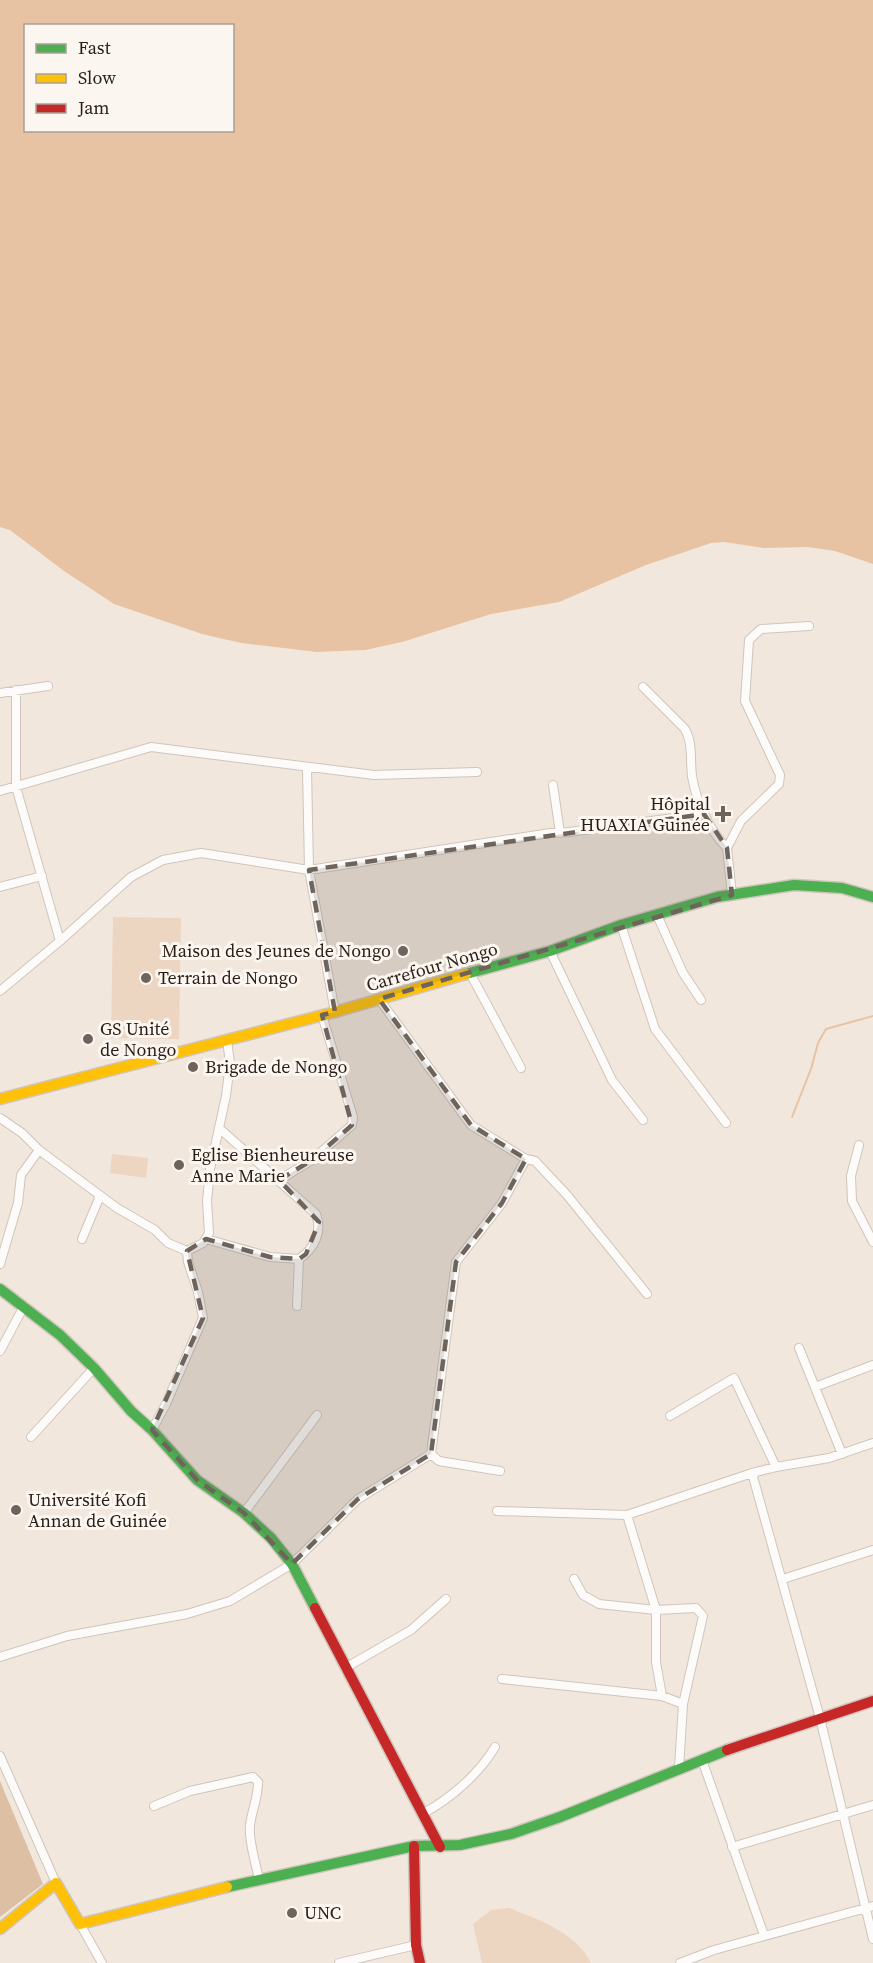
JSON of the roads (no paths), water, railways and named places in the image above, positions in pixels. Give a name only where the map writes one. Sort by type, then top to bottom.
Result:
[{"type":"street","points":[[732,895],[727,848],[741,821],[779,784],[780,776],[745,701],[749,640],[761,629],[809,626]]},
{"type":"street","points":[[0,693],[48,686]]},
{"type":"street","points":[[642,687],[685,729],[690,738],[693,778],[704,814],[718,840],[727,848]]},
{"type":"street","points":[[16,690],[16,787],[60,941]]},
{"type":"street","points":[[0,791],[151,747],[374,775],[477,772]]},
{"type":"street","points":[[307,768],[309,870],[335,1012]]},
{"type":"street","points":[[553,785],[560,833]]},
{"type":"street","points":[[0,991],[131,877],[163,860],[201,853],[309,870],[483,842],[704,814]]},
{"type":"street","points":[[0,887],[42,876]]},
{"type":"street","name":"Carrefour Nongo","points":[[0,1099],[335,1012],[550,951],[621,925],[732,895],[794,885],[842,888],[873,897]]},
{"type":"street","points":[[657,915],[683,973],[701,1000]]},
{"type":"street","points":[[621,925],[656,1029],[726,1123]]},
{"type":"street","points":[[550,951],[612,1080],[643,1120]]},
{"type":"street","points":[[470,973],[521,1068]]},
{"type":"street","points":[[379,999],[471,1125],[526,1159],[535,1161],[567,1195],[646,1294]]},
{"type":"street","points":[[279,1180],[312,1160],[352,1125],[353,1117],[322,1015]]},
{"type":"street","points":[[0,1118],[100,1196],[155,1230],[168,1244],[187,1251],[198,1246],[209,1233],[207,1201],[210,1169],[226,1096],[230,1063],[227,1040]]},
{"type":"street","points":[[206,1239],[270,1257],[299,1259],[306,1254],[316,1240],[319,1222],[316,1214],[219,1128]]},
{"type":"street","points":[[859,1145],[851,1176],[852,1201],[873,1242]]},
{"type":"street","points":[[0,1264],[18,1203],[21,1175],[39,1150]]},
{"type":"street","points":[[431,1454],[456,1262],[502,1203],[526,1159]]},
{"type":"street","points":[[82,1239],[100,1196]]},
{"type":"street","points":[[152,1430],[166,1404],[202,1318],[187,1251]]},
{"type":"street","points":[[297,1306],[299,1259]]},
{"type":"street","points":[[0,1288],[60,1335],[94,1368],[131,1411],[152,1430],[197,1480],[244,1513],[271,1538],[292,1564],[440,1846]]},
{"type":"street","points":[[0,1351],[24,1306]]},
{"type":"street","points":[[799,1348],[842,1454]]},
{"type":"street","points":[[815,1387],[873,1365]]},
{"type":"street","points":[[32,1437],[94,1368]]},
{"type":"street","points":[[670,1416],[734,1378],[776,1467]]},
{"type":"street","points":[[244,1513],[317,1415]]},
{"type":"street","points":[[497,1511],[627,1515],[752,1473],[829,1458],[873,1443]]},
{"type":"street","points":[[431,1454],[439,1461],[500,1471]]},
{"type":"street","points":[[0,1657],[67,1636],[187,1614],[230,1601],[292,1564],[358,1499],[431,1454]]},
{"type":"street","points":[[752,1473],[820,1718],[869,1907],[873,1939]]},
{"type":"street","points":[[627,1515],[656,1610],[656,1662],[662,1696]]},
{"type":"street","points":[[783,1579],[873,1550]]},
{"type":"street","points":[[574,1579],[584,1595],[598,1604],[656,1610],[696,1608],[703,1616],[683,1704],[679,1767]]},
{"type":"street","points":[[345,1668],[411,1630],[446,1599]]},
{"type":"street","points":[[502,1679],[662,1696],[683,1704]]},
{"type":"street","points":[[80,1924],[259,1879],[414,1846],[440,1846],[487,1840],[529,1827],[679,1767],[873,1701]]},
{"type":"street","points":[[424,1813],[443,1803],[488,1759],[495,1747]]},
{"type":"street","points":[[0,1756],[56,1883],[102,1963]]},
{"type":"street","points":[[702,1760],[764,1935]]},
{"type":"street","points":[[154,1806],[190,1791],[253,1777],[258,1782],[258,1786],[256,1804],[249,1827],[259,1879]]},
{"type":"street","points":[[732,1847],[873,1805]]},
{"type":"street","points":[[414,1846],[416,1945],[420,1963]]},
{"type":"street","points":[[0,1929],[56,1883]]},
{"type":"street","points":[[680,1963],[764,1935],[869,1907]]},
{"type":"street","points":[[339,1963],[416,1945]]},
{"type":"waterway","points":[[792,1117],[811,1069],[818,1043],[826,1029],[873,1016]]},
{"type":"place","name":"Hôpital HUAXIA Guinée","points":[[723,814]]},
{"type":"place","name":"Maison des Jeunes de Nongo","points":[[403,951]]},
{"type":"place","name":"Terrain de Nongo","points":[[146,978]]},
{"type":"place","name":"GS Unité de Nongo","points":[[88,1039]]},
{"type":"place","name":"Brigade de Nongo","points":[[193,1067]]},
{"type":"place","name":"Eglise Bienheureuse Anne Marie","points":[[179,1165]]},
{"type":"place","name":"Université Kofi Annan de Guinée","points":[[16,1510]]},
{"type":"place","name":"UNC","points":[[292,1913]]}]
